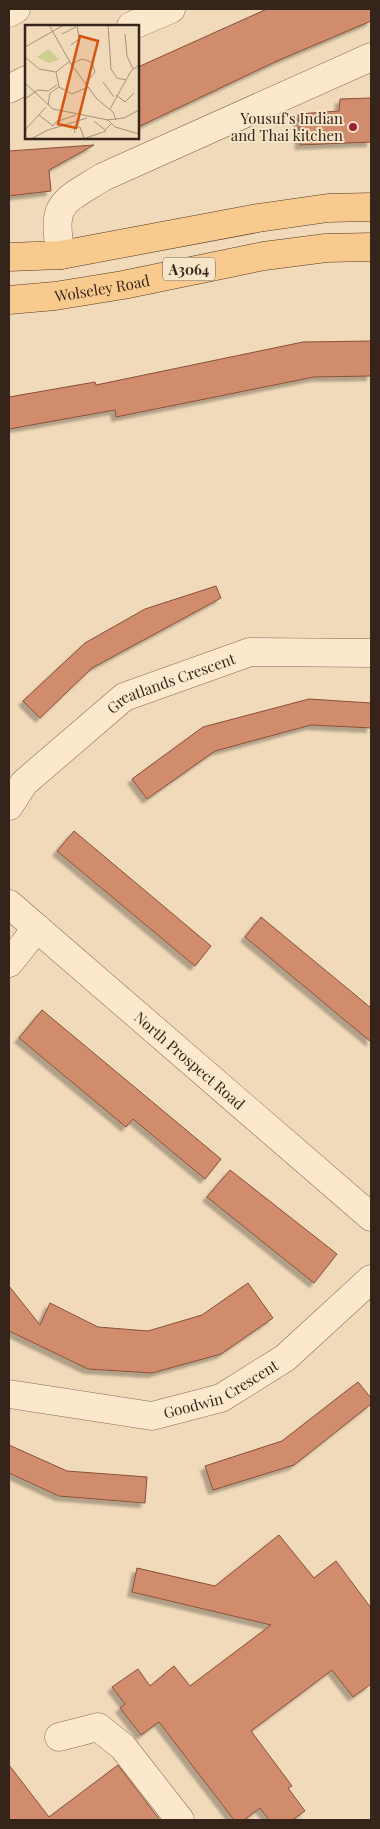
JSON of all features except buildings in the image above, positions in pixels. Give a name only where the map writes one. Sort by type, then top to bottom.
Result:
[{"type":"main road","name":"A3064","points":[[9,257],[61,255],[258,218],[328,208],[371,207]]},
{"type":"main road","name":"Wolseley Road","points":[[9,300],[55,296],[123,285],[264,256],[326,248],[371,246]]},
{"type":"street","points":[[9,13],[16,9]]},
{"type":"street","points":[[133,25],[171,9]]},
{"type":"street","points":[[61,255],[56,219],[61,208],[70,197],[103,177],[371,57]]},
{"type":"street","points":[[9,89],[25,81]]},
{"type":"street","name":"Greatlands Crescent","points":[[9,806],[24,783],[124,697],[250,652],[371,653]]},
{"type":"street","name":"North Prospect Road","points":[[9,904],[371,1216]]},
{"type":"street","points":[[9,963],[37,928]]},
{"type":"street","name":"Goodwin Crescent","points":[[9,1394],[152,1416],[221,1398],[284,1358],[371,1279]]},
{"type":"street","points":[[59,1737],[98,1727],[123,1746],[180,1820]]},
{"type":"place","name":"Yousuf's Indian and Thai kitchen","points":[[353,127]]}]
